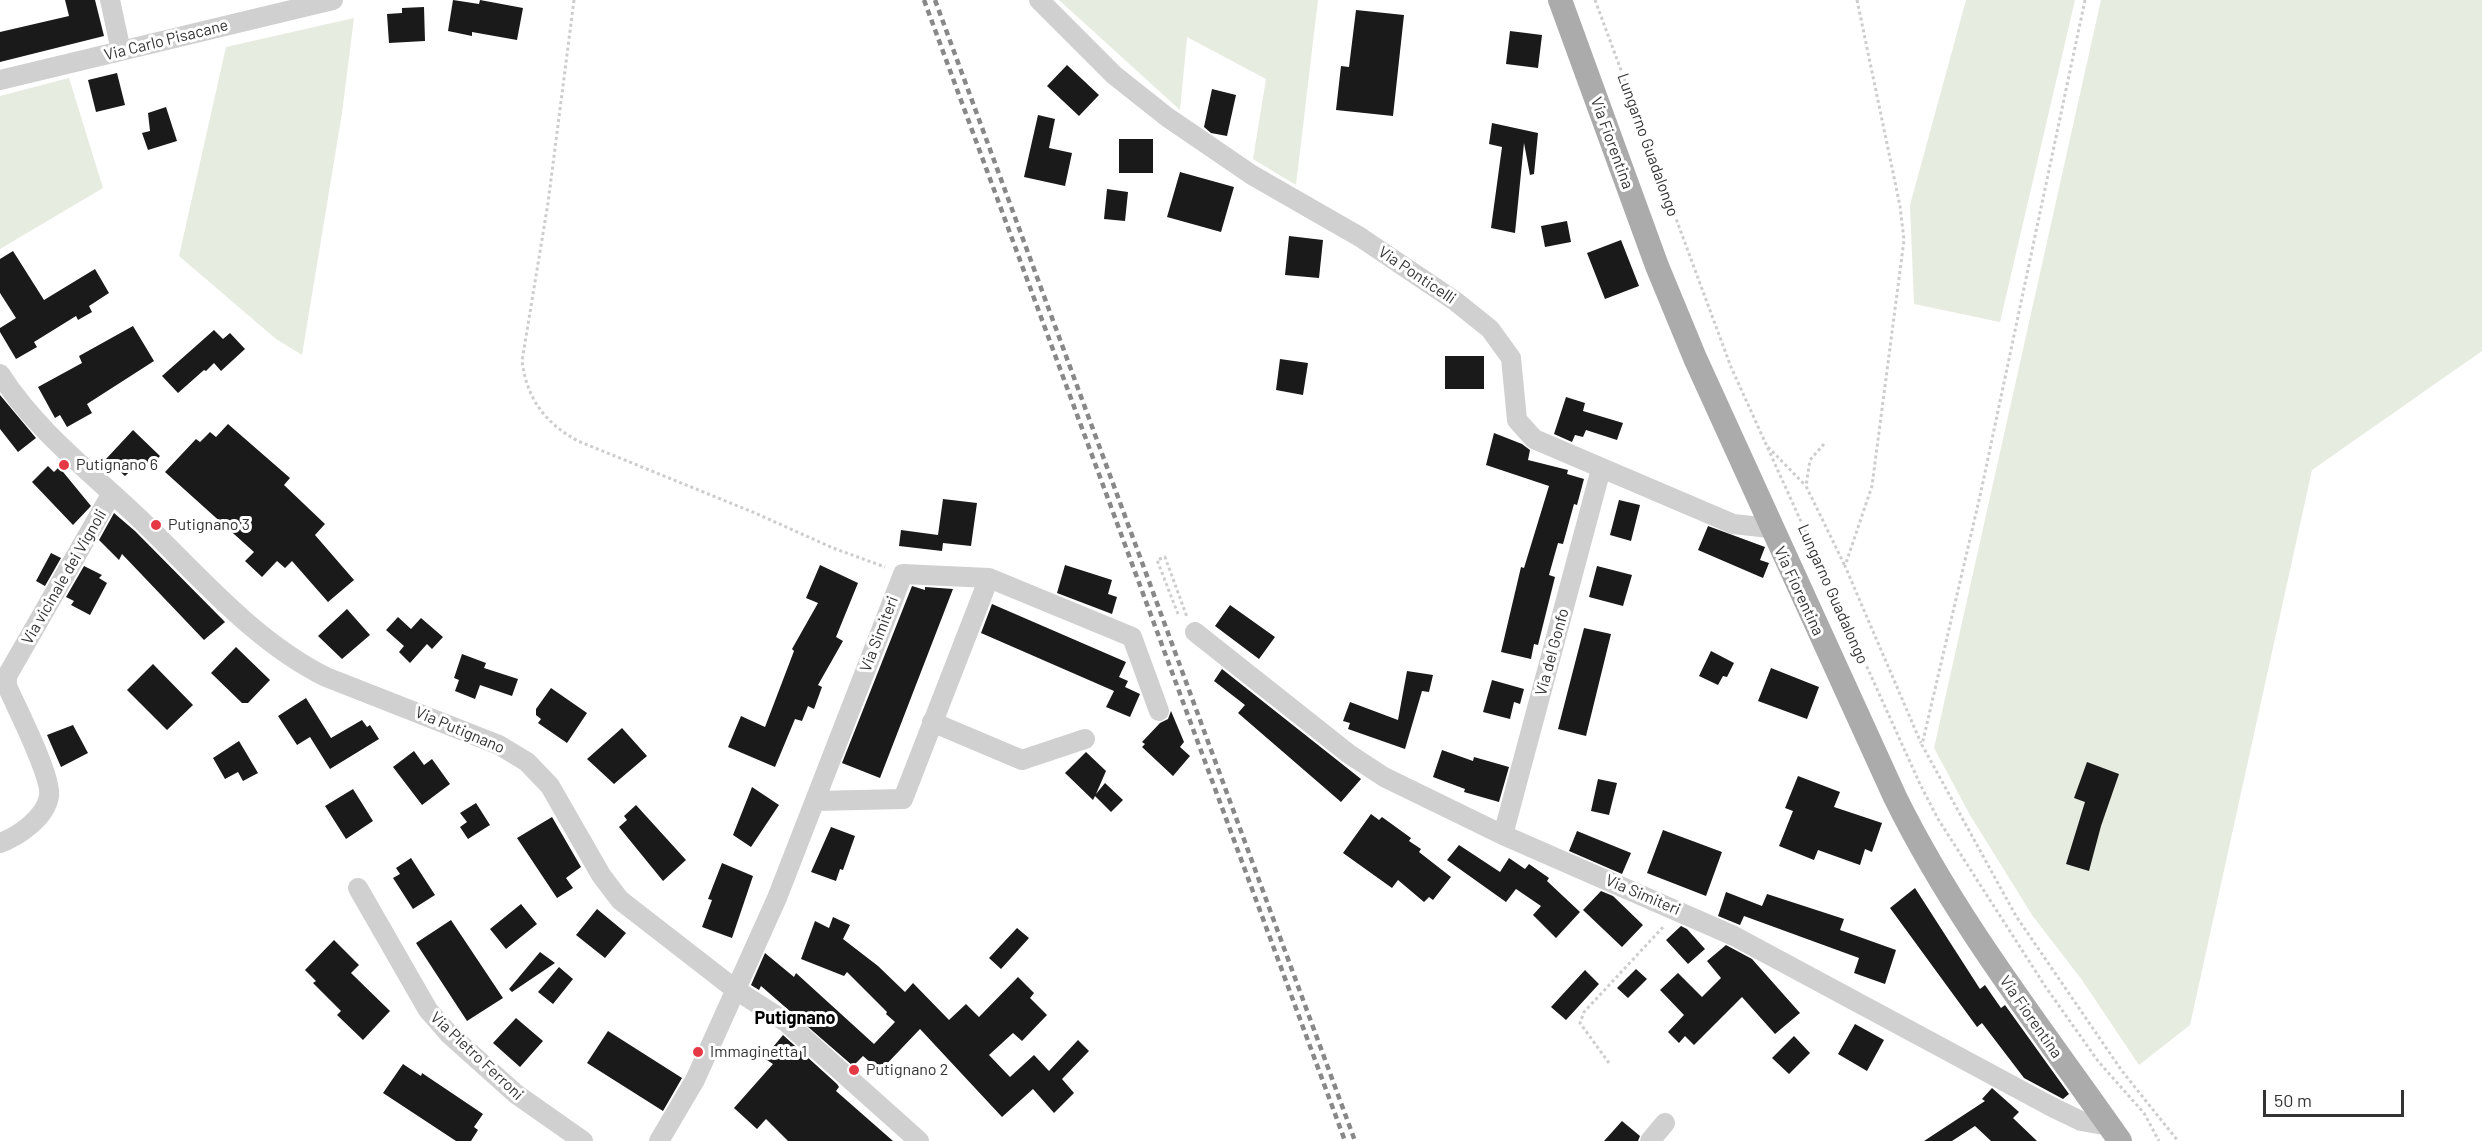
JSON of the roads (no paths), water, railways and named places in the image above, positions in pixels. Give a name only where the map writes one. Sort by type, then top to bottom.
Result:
[{"type":"main road","name":"Via Fiorentina","points":[[1560,0],[1657,266],[1703,378],[1895,797],[1932,868],[1981,945],[2115,1134]]},
{"type":"street","points":[[110,0],[122,51]]},
{"type":"street","name":"Via Carlo Pisacane","points":[[0,80],[333,0]]},
{"type":"street","name":"Via Ponticelli","points":[[1039,0],[1114,75],[1167,117],[1252,175],[1360,237],[1473,314],[1498,337],[1511,358],[1515,412],[1520,426],[1543,444],[1733,524],[1770,528]]},
{"type":"street","name":"Via Putignano","points":[[0,374],[35,421],[244,619],[302,664],[326,677],[499,745],[527,762],[550,786],[601,875],[615,895],[633,913],[736,990],[786,1022],[919,1141]]},
{"type":"street","name":"Via del Gonfo","points":[[1503,835],[1600,469]]},
{"type":"street","name":"Via vicinale dei Vignoli","points":[[0,843],[13,838],[36,819],[49,796],[47,778],[7,686],[7,676],[112,493]]},
{"type":"street","name":"Via Simiteri","points":[[659,1141],[695,1080],[777,898],[903,574],[989,578]]},
{"type":"street","points":[[815,801],[903,799],[989,578],[1132,637],[1159,711]]},
{"type":"street","name":"Via Simiteri","points":[[1195,632],[1349,754],[1384,777],[1503,835],[1679,911],[1807,974],[2080,1122],[2115,1134]]},
{"type":"street","points":[[932,722],[1022,760],[1085,739]]},
{"type":"street","name":"Via Pietro Ferroni","points":[[358,888],[428,1010],[449,1034],[516,1094],[583,1141]]},
{"type":"street","points":[[1650,1141],[1665,1123]]},
{"type":"railway","points":[[924,0],[1345,1141]]},
{"type":"railway","points":[[935,0],[1355,1141]]},
{"type":"place","name":"Putignano 6","points":[[64,465]]},
{"type":"place","name":"Putignano 3","points":[[156,525]]},
{"type":"place","name":"Immaginetta 1","points":[[698,1052]]},
{"type":"place","name":"Putignano 2","points":[[854,1070]]},
{"type":"district","name":"Putignano","points":[[795,1018]]}]
